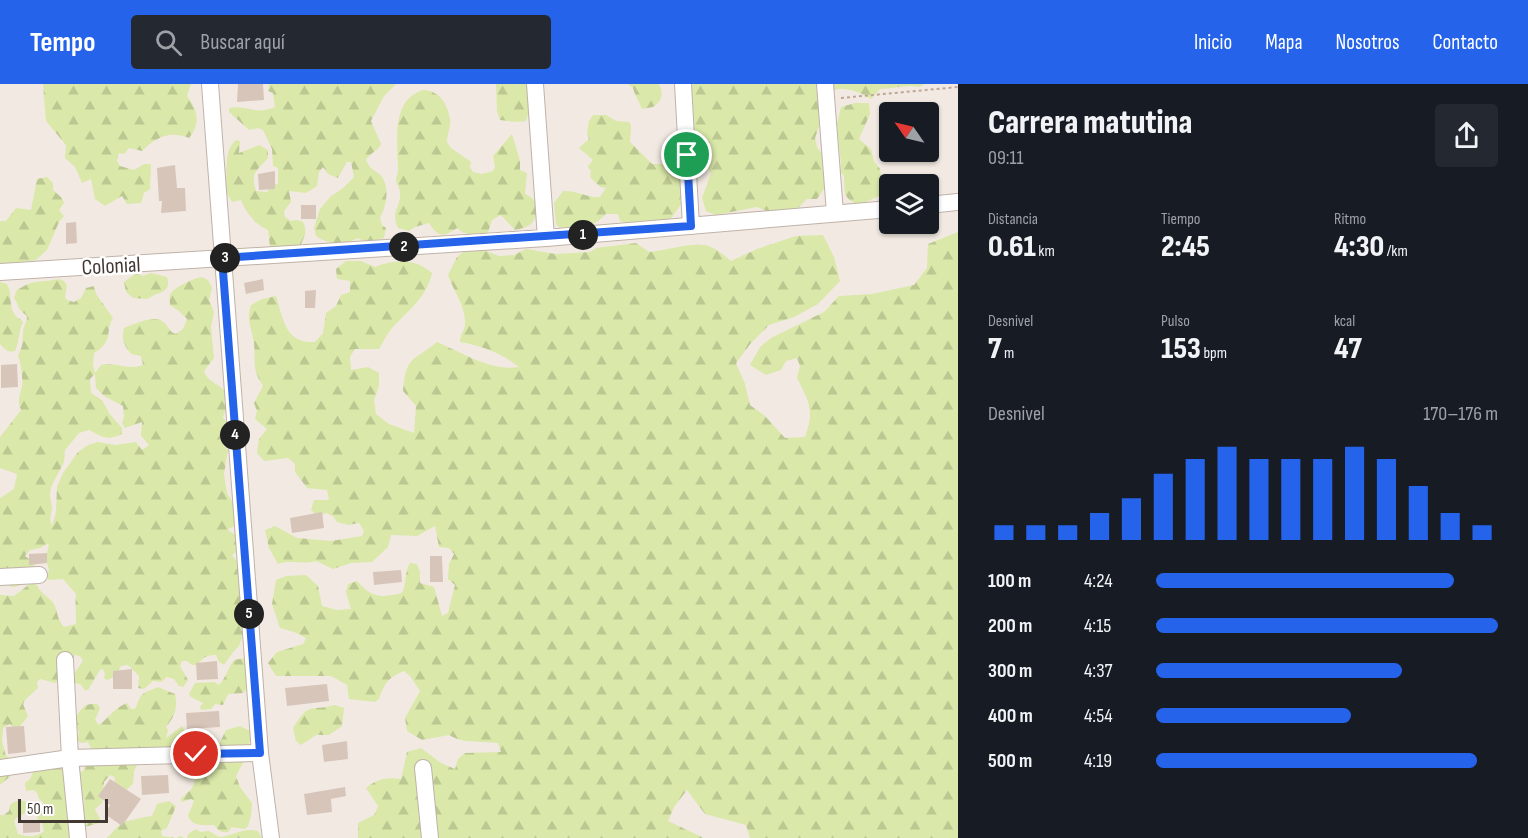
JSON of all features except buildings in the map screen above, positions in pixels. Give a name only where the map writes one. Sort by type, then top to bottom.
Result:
[{"type":"street","points":[[210,84],[260,753],[271,838]]},
{"type":"street","points":[[535,84],[546,237]]},
{"type":"street","points":[[683,84],[691,226]]},
{"type":"street","points":[[825,92],[835,213]]},
{"type":"street","points":[[939,204],[958,202]]},
{"type":"street","name":"Colonial","points":[[0,272],[546,237],[879,209]]},
{"type":"street","points":[[0,577],[39,575]]},
{"type":"street","points":[[65,660],[70,758],[78,838]]},
{"type":"street","points":[[0,768],[70,758],[260,753]]},
{"type":"street","points":[[423,768],[430,838]]},
{"type":"path","points":[[825,92],[958,87]]},
{"type":"green space","points":[[43,84],[191,84],[187,96],[194,106],[197,122],[189,138],[176,135],[164,136],[142,151],[129,148],[124,154],[119,153],[117,161],[120,166],[134,170],[144,164],[151,164],[150,189],[144,193],[141,203],[127,204],[122,196],[105,206],[95,199],[91,179],[82,183],[75,167],[65,158],[66,145],[46,121]]},
{"type":"green space","points":[[269,84],[396,84],[384,96],[371,121],[381,144],[366,160],[370,167],[382,177],[386,187],[384,209],[380,218],[382,225],[386,228],[384,238],[366,242],[358,238],[337,243],[316,236],[314,228],[320,209],[331,196],[354,177],[351,162],[347,162],[338,178],[328,174],[323,167],[319,172],[317,186],[306,193],[289,191],[291,202],[284,211],[285,217],[291,221],[303,222],[305,232],[300,246],[275,249],[270,246],[268,230],[252,218],[241,200],[232,202],[225,190],[227,156],[236,140],[240,141],[239,153],[259,145],[268,150],[268,158],[254,176],[256,191],[267,192],[271,186],[278,184],[278,168],[273,166],[272,149],[263,130],[258,128],[249,130],[229,112],[229,108],[235,107],[261,110],[275,107],[273,93],[268,91]]},
{"type":"green space","points":[[496,84],[537,84],[526,121],[500,120],[497,111]]},
{"type":"green space","points":[[628,84],[659,84],[662,94],[660,100],[653,107],[642,109],[633,88]]},
{"type":"green space","points":[[693,84],[816,84],[821,120],[815,138],[817,147],[825,158],[825,187],[817,199],[807,199],[787,214],[772,213],[757,207],[716,215],[706,211],[702,198],[711,173],[707,167],[695,160],[693,106],[690,96]]},
{"type":"green space","points":[[830,84],[924,84],[920,87],[880,89],[871,99],[852,90],[832,90]]},
{"type":"green space","points":[[423,90],[438,95],[445,103],[450,119],[447,142],[451,148],[471,162],[470,167],[473,172],[482,174],[493,171],[495,167],[493,156],[512,134],[520,161],[520,170],[527,173],[525,194],[538,205],[534,220],[530,225],[515,230],[501,215],[492,220],[483,238],[462,232],[457,228],[444,235],[435,231],[429,223],[409,231],[398,228],[395,213],[400,198],[396,180],[398,124],[405,103],[412,95]]},
{"type":"green space","points":[[855,103],[869,103],[870,114],[859,139],[871,149],[874,161],[880,169],[879,196],[859,205],[847,197],[844,176],[840,171],[837,124],[841,107]]},
{"type":"green space","points":[[593,115],[606,115],[616,121],[629,122],[630,142],[652,164],[677,164],[683,182],[680,200],[682,203],[669,221],[661,223],[625,222],[620,221],[618,214],[606,214],[595,223],[585,227],[560,228],[556,224],[554,203],[563,191],[600,197],[606,188],[600,187],[590,177],[591,171],[588,166],[593,160],[579,148],[589,139],[587,133],[589,121]]},
{"type":"green space","points":[[47,177],[53,183],[53,190],[62,198],[64,203],[59,210],[64,216],[47,250],[36,260],[0,263],[0,221],[6,221],[16,208],[31,210],[37,179]]},
{"type":"green space","points":[[958,232],[958,838],[750,838],[746,825],[705,814],[687,790],[674,807],[668,821],[704,838],[358,838],[358,823],[374,815],[378,806],[366,788],[382,779],[401,779],[407,752],[421,748],[441,763],[455,769],[458,759],[465,753],[501,752],[498,743],[466,741],[449,735],[422,740],[407,731],[405,718],[420,691],[404,671],[388,681],[379,699],[375,702],[349,699],[347,685],[331,676],[276,676],[268,663],[277,652],[303,644],[306,638],[280,628],[272,604],[276,580],[286,576],[306,575],[318,586],[322,606],[337,610],[351,609],[346,592],[348,584],[357,581],[372,594],[382,596],[402,593],[410,563],[417,564],[420,583],[434,587],[442,616],[448,613],[455,585],[448,579],[449,564],[454,554],[449,548],[439,547],[435,526],[417,536],[391,535],[388,547],[372,562],[351,563],[333,569],[316,561],[278,564],[269,548],[265,530],[275,526],[297,538],[331,541],[362,536],[364,531],[359,523],[348,525],[337,522],[333,516],[326,513],[318,517],[311,510],[314,500],[329,500],[327,490],[307,488],[295,472],[295,464],[288,458],[264,461],[257,453],[259,439],[267,429],[255,419],[257,411],[254,403],[263,386],[255,365],[254,343],[249,320],[251,305],[262,299],[276,296],[291,334],[305,342],[315,342],[323,333],[326,313],[336,306],[341,295],[350,292],[350,281],[337,279],[336,269],[346,261],[361,261],[375,267],[390,262],[405,261],[419,265],[432,273],[426,289],[392,328],[379,349],[355,349],[350,357],[351,370],[368,367],[379,373],[379,386],[374,400],[376,414],[389,424],[414,433],[416,406],[403,391],[406,371],[412,360],[437,342],[488,364],[498,367],[519,367],[491,351],[460,342],[465,317],[448,275],[457,257],[466,250],[483,250],[499,256],[514,255],[526,249],[556,254],[590,252],[596,248],[636,243],[649,252],[681,246],[706,245],[731,261],[757,249],[796,236],[823,235],[834,257],[840,281],[818,304],[794,317],[769,325],[736,363],[745,384],[750,405],[765,416],[785,438],[805,437],[810,413],[797,378],[800,366],[797,358],[786,361],[781,370],[766,375],[750,365],[760,347],[771,338],[824,312],[839,296],[872,294],[914,285],[927,268],[928,244]]},
{"type":"green space","points":[[136,273],[143,276],[151,273],[167,277],[168,286],[148,299],[133,298],[126,292],[124,282]]},
{"type":"green space","points":[[202,277],[208,280],[212,288],[209,300],[214,312],[211,327],[214,358],[204,371],[208,378],[227,394],[224,402],[227,407],[223,417],[228,426],[223,445],[228,450],[224,474],[227,494],[236,506],[237,525],[228,529],[235,534],[239,550],[232,555],[239,564],[243,634],[239,646],[224,665],[219,662],[216,655],[206,657],[198,665],[182,661],[180,666],[188,680],[183,687],[179,686],[174,679],[167,677],[161,682],[153,681],[144,689],[138,688],[139,676],[128,665],[121,666],[116,676],[107,680],[104,678],[103,669],[100,670],[88,690],[85,690],[80,684],[74,683],[71,678],[83,661],[80,656],[75,655],[61,679],[55,683],[40,679],[37,682],[38,688],[23,704],[28,716],[18,729],[15,730],[10,724],[3,728],[2,741],[6,756],[13,759],[13,774],[0,785],[0,595],[14,596],[31,583],[37,585],[54,604],[64,627],[76,624],[76,594],[63,579],[49,580],[46,576],[49,570],[46,559],[49,543],[30,550],[25,556],[32,561],[36,569],[22,584],[13,587],[4,581],[0,574],[0,498],[14,489],[17,474],[0,468],[0,437],[21,410],[19,401],[22,378],[18,356],[27,320],[27,316],[20,310],[14,297],[17,290],[30,283],[60,279],[67,285],[65,297],[74,302],[81,298],[86,288],[94,286],[96,294],[113,318],[105,344],[94,353],[95,373],[101,365],[137,367],[143,365],[141,356],[131,354],[125,345],[124,328],[143,321],[158,319],[176,334],[183,329],[187,319],[170,305],[170,295],[180,286]],"holes":[[[95,374],[96,388],[104,396],[123,406],[122,423],[125,428],[142,422],[141,436],[149,445],[142,450],[136,442],[115,445],[98,442],[78,452],[63,473],[57,487],[56,512],[52,526],[50,520],[51,487],[64,462],[65,450],[79,433],[89,430],[105,437],[122,434],[122,428],[109,413],[102,400],[91,393],[90,379]]]},
{"type":"green space","points":[[0,282],[7,284],[13,311],[23,322],[15,351],[8,351],[0,344]]},
{"type":"green space","points":[[245,658],[247,689],[243,693],[228,694],[223,705],[215,704],[211,709],[201,710],[203,703],[189,694],[195,683],[214,682],[219,685],[234,660]]},
{"type":"green space","points":[[158,687],[175,694],[176,699],[175,712],[166,727],[168,730],[166,738],[182,726],[186,734],[201,732],[210,740],[210,745],[193,747],[188,746],[187,741],[184,741],[180,750],[135,761],[137,765],[133,784],[125,791],[114,785],[115,777],[110,775],[104,782],[102,803],[95,809],[100,819],[99,823],[85,827],[84,802],[83,799],[79,800],[78,790],[81,781],[79,773],[85,768],[83,764],[92,751],[88,742],[77,741],[79,732],[74,720],[85,706],[97,704],[100,708],[95,720],[99,725],[122,705],[127,703],[131,709],[135,709],[144,693]]},
{"type":"green space","points":[[335,705],[344,708],[342,726],[329,735],[316,735],[301,745],[296,741],[293,728],[303,714],[310,709]]},
{"type":"green space","points":[[240,726],[252,732],[245,759],[236,776],[240,787],[252,803],[251,816],[245,829],[232,827],[228,832],[223,832],[214,825],[199,825],[190,820],[188,816],[194,801],[191,799],[181,802],[181,799],[192,788],[195,779],[184,778],[185,771],[196,772],[202,763],[201,759],[217,748],[226,730]]},
{"type":"green space","points":[[52,766],[64,769],[72,838],[0,838],[0,815],[4,815],[9,811],[10,805],[19,801],[28,803],[25,813],[14,821],[18,834],[32,836],[44,831],[42,823],[37,819],[43,802],[34,790],[26,791],[25,783],[30,779],[34,770]]},
{"type":"green space","points":[[169,801],[176,806],[167,828],[161,831],[162,836],[176,838],[107,838],[122,822],[152,816],[157,804]]},
{"type":"green space","points":[[196,829],[200,832],[209,831],[219,837],[253,830],[258,831],[262,838],[187,838],[188,834]]},
{"type":"route","points":[[196,754],[260,753],[222,258],[691,226],[687,155]]}]
